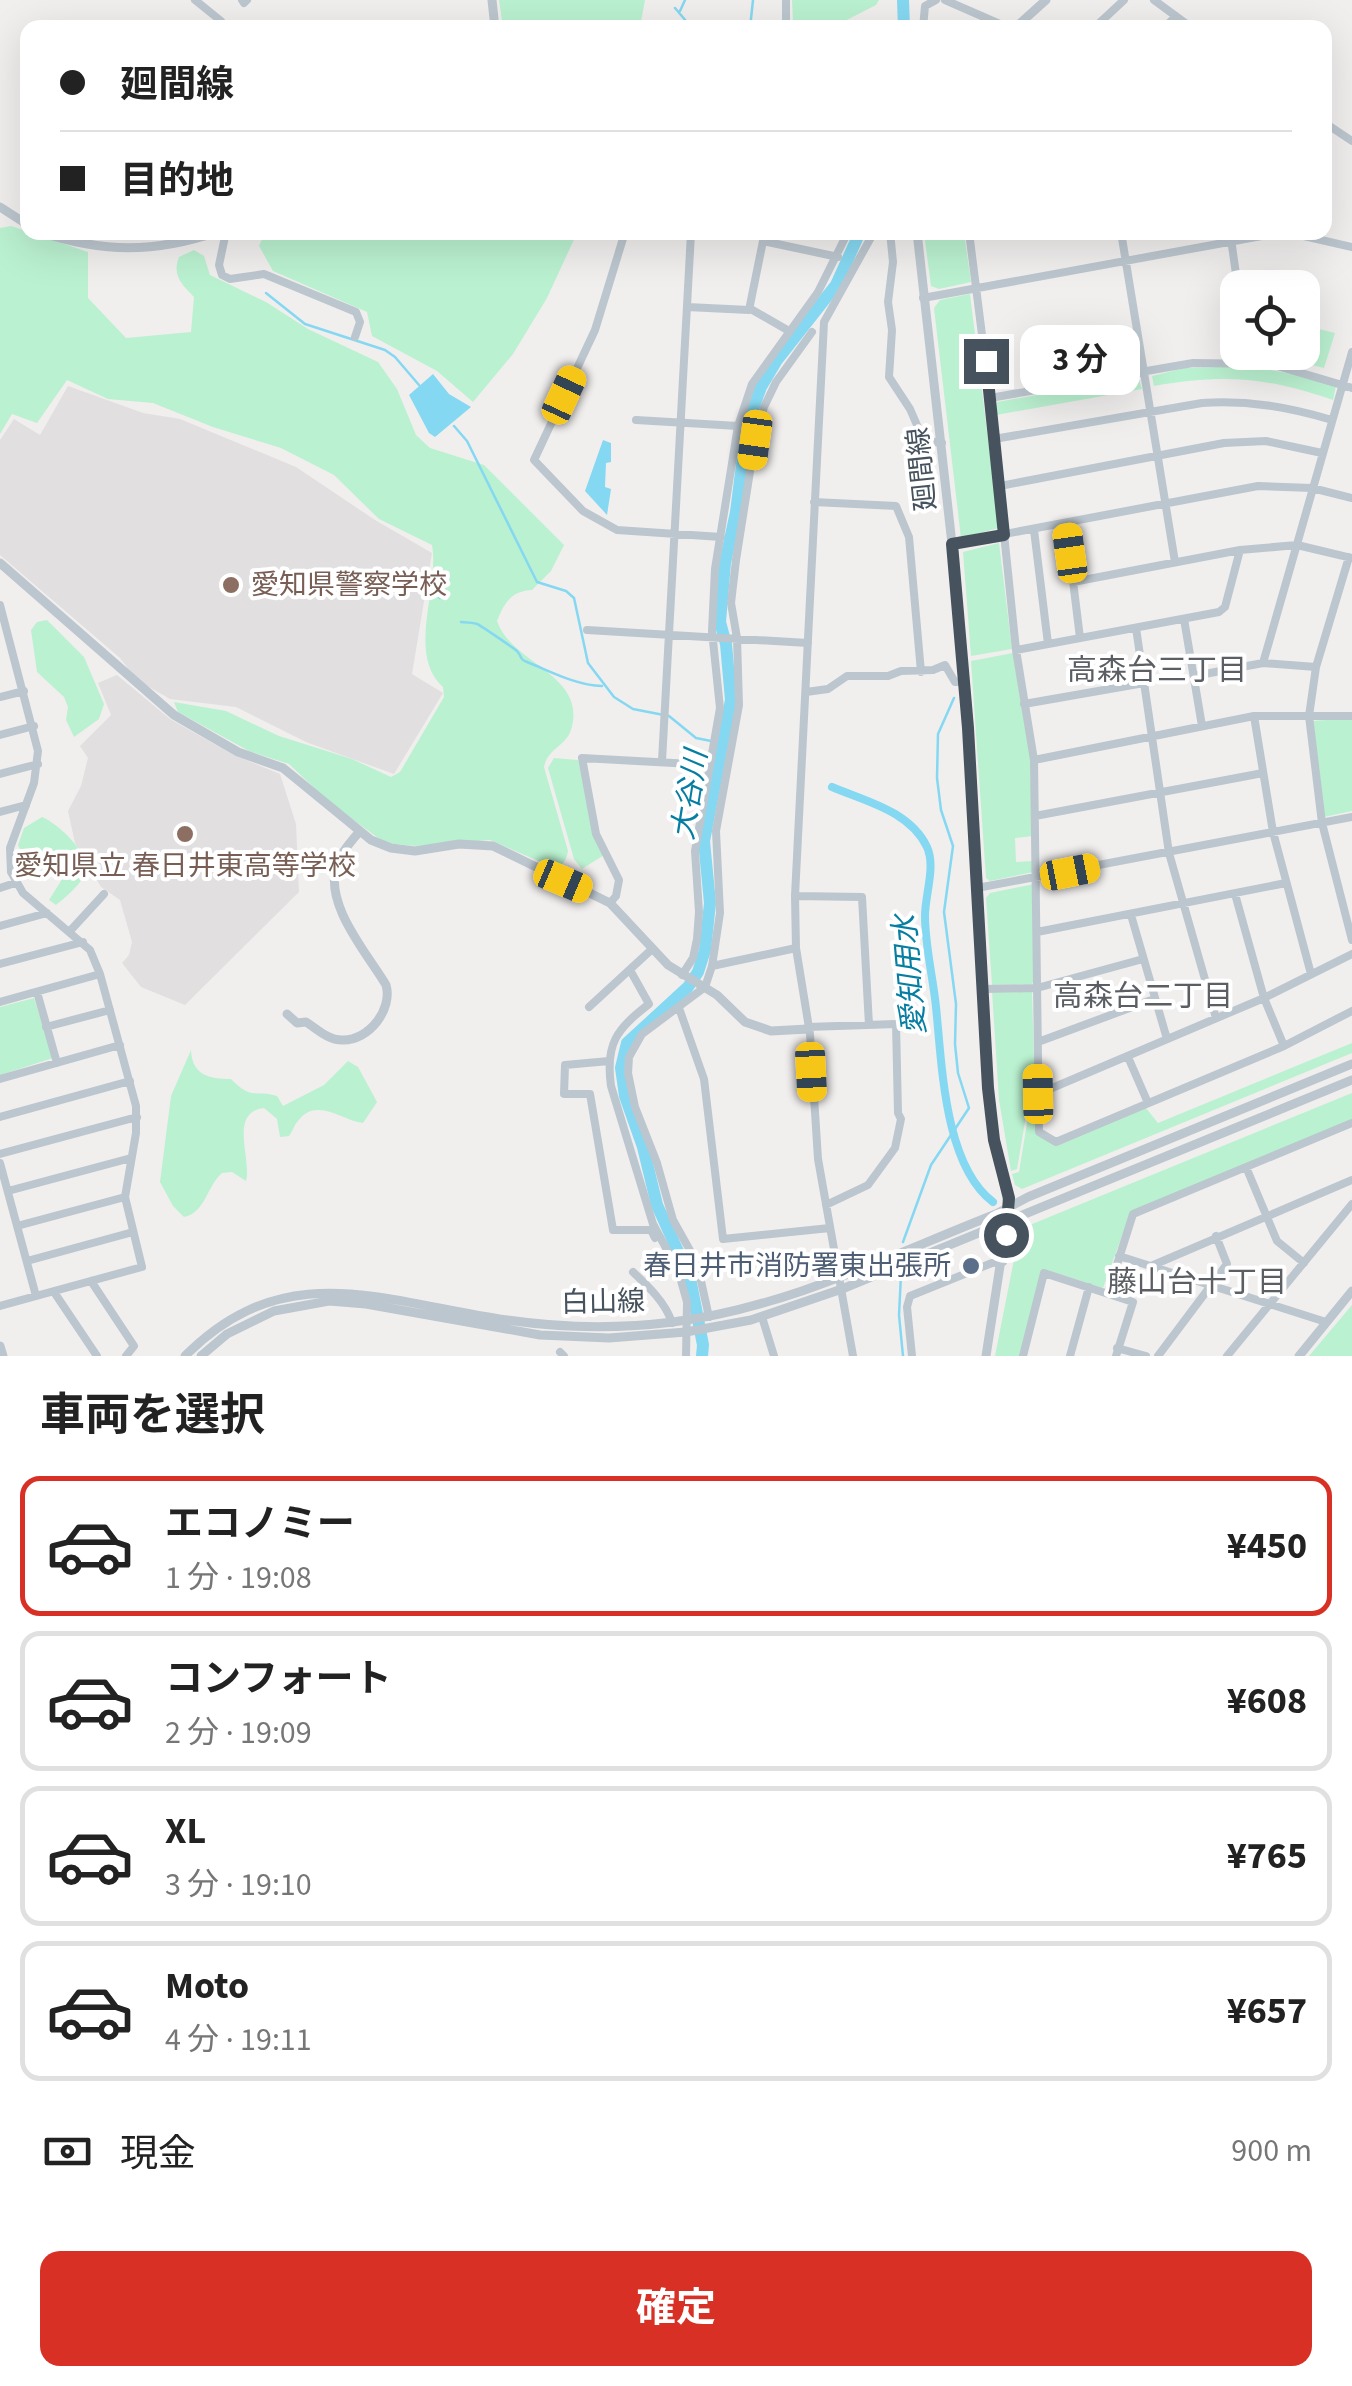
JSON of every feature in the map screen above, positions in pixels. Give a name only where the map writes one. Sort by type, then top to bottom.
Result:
[{"type":"street","points":[[195,0],[220,20]]},
{"type":"street","points":[[924,20],[925,6],[936,0]]},
{"type":"street","points":[[945,0],[993,20]]},
{"type":"street","points":[[1022,20],[1046,0]]},
{"type":"street","points":[[1103,20],[1124,0]]},
{"type":"street","points":[[1154,0],[1181,20]]},
{"type":"street","points":[[1172,20],[1176,16]]},
{"type":"street","points":[[69,240],[145,249],[191,240]]},
{"type":"street","points":[[224,240],[219,265],[222,275],[230,279],[264,274],[356,312],[360,322],[355,337]]},
{"type":"street","points":[[623,240],[595,330],[534,460],[592,518],[617,530],[721,537]]},
{"type":"street","points":[[662,761],[672,634],[691,240]]},
{"type":"street","points":[[684,976],[697,939],[696,852],[720,708],[713,636],[716,569],[738,426],[752,384],[818,292],[845,240]]},
{"type":"street","points":[[854,1356],[815,1133],[794,896],[824,322],[870,240]]},
{"type":"street","points":[[891,240],[894,262],[888,302],[892,330],[889,377],[910,408],[920,432],[928,441],[942,442]]},
{"type":"street","name":"廻間線","points":[[917,240],[952,544],[978,888],[988,1088],[994,1140],[1009,1208],[986,1356]]},
{"type":"street","points":[[970,240],[1016,650],[1034,760],[1039,1132],[1056,1142],[1284,1046],[1352,1011]]},
{"type":"street","points":[[1123,240],[1174,562]]},
{"type":"street","points":[[924,298],[1213,240]]},
{"type":"street","points":[[1231,240],[1235,270]]},
{"type":"street","points":[[1320,240],[1352,248]]},
{"type":"street","points":[[749,308],[763,242],[838,256]]},
{"type":"street","points":[[687,308],[749,308]]},
{"type":"street","points":[[749,308],[789,332]]},
{"type":"street","points":[[796,321],[812,332],[823,332]]},
{"type":"street","points":[[707,1317],[697,1263],[673,1220],[657,1163],[635,1107],[628,1057],[634,1043],[651,1027],[706,987],[712,966],[720,913],[716,830],[740,705],[732,616],[733,580],[758,423],[776,382],[812,332]]},
{"type":"street","points":[[1263,663],[1332,420],[1347,386],[1352,352]]},
{"type":"street","points":[[990,398],[1220,359]]},
{"type":"street","points":[[1292,370],[1347,386]]},
{"type":"street","points":[[994,439],[1202,403],[1286,407],[1332,420]]},
{"type":"street","points":[[636,420],[738,426]]},
{"type":"street","points":[[1000,486],[1224,443],[1255,441],[1322,453]]},
{"type":"street","points":[[952,544],[1258,486],[1312,488],[1352,498]]},
{"type":"street","points":[[814,502],[896,506],[908,537],[921,672]]},
{"type":"street","points":[[1066,524],[1080,638]]},
{"type":"street","points":[[1034,530],[1048,644]]},
{"type":"street","points":[[1073,582],[1240,550],[1297,545],[1350,557],[1316,667],[1308,716],[1322,823],[1352,940]]},
{"type":"street","points":[[1016,650],[1220,612],[1225,607],[1240,550]]},
{"type":"street","points":[[0,563],[174,715],[238,752],[283,768],[359,832],[391,848],[415,851],[477,844],[494,846],[610,904],[652,950],[684,976],[706,987],[745,1022],[759,1028],[896,1024],[901,1119],[896,1145],[868,1186],[826,1206]]},
{"type":"street","points":[[0,605],[34,726],[38,764],[26,806],[5,849],[16,883],[83,942],[100,974],[137,1117],[125,1197],[142,1267],[0,1306]]},
{"type":"street","points":[[1184,619],[1202,726]]},
{"type":"street","points":[[1136,628],[1169,853],[1216,1018]]},
{"type":"street","points":[[587,630],[808,643]]},
{"type":"street","points":[[0,660],[14,656]]},
{"type":"street","points":[[1194,676],[1263,663],[1316,667]]},
{"type":"street","points":[[806,692],[828,689],[847,676],[888,676],[948,665],[954,682],[963,682]]},
{"type":"street","points":[[1024,704],[1144,683]]},
{"type":"street","points":[[0,698],[24,691]]},
{"type":"street","points":[[1034,760],[1254,716],[1352,716]]},
{"type":"street","points":[[1254,716],[1273,832],[1311,974]]},
{"type":"street","points":[[0,735],[34,726]]},
{"type":"street","points":[[610,904],[620,880],[596,834],[582,758],[710,765]]},
{"type":"street","points":[[0,774],[38,764]]},
{"type":"street","points":[[1035,816],[1263,773]]},
{"type":"street","points":[[0,812],[26,806]]},
{"type":"street","points":[[978,888],[1352,817]]},
{"type":"street","points":[[287,1014],[297,1023],[306,1022],[329,1038],[342,1040],[362,1034],[386,1010],[390,997],[386,985],[341,910],[334,888],[336,866],[359,832]]},
{"type":"street","points":[[0,888],[16,883]]},
{"type":"street","points":[[1037,932],[1286,883]]},
{"type":"street","points":[[70,931],[104,894]]},
{"type":"street","points":[[1234,894],[1264,998],[1284,1046]]},
{"type":"street","points":[[794,896],[862,896],[869,1025]]},
{"type":"street","points":[[0,926],[47,912]]},
{"type":"street","points":[[1131,915],[1167,1039]]},
{"type":"street","points":[[0,964],[83,942]]},
{"type":"street","points":[[712,966],[796,948]]},
{"type":"street","points":[[589,1007],[652,950]]},
{"type":"street","points":[[1038,1094],[1264,998],[1352,954]]},
{"type":"street","points":[[984,989],[1036,988],[1143,959]]},
{"type":"street","points":[[630,970],[650,1004],[622,1026],[609,1061],[617,1116],[653,1224],[671,1256],[687,1302],[686,1356]]},
{"type":"street","points":[[0,1002],[100,974]]},
{"type":"street","points":[[37,992],[57,1062]]},
{"type":"street","points":[[1038,1042],[1154,999]]},
{"type":"street","points":[[679,1008],[704,1079],[723,1239],[830,1228]]},
{"type":"street","points":[[46,1027],[110,1010]]},
{"type":"street","points":[[0,1079],[120,1046]]},
{"type":"street","points":[[1128,1057],[1148,1103]]},
{"type":"street","points":[[609,1061],[565,1065],[564,1094],[590,1094],[612,1230],[651,1230],[671,1256]]},
{"type":"street","name":"白山線","points":[[201,1356],[228,1334],[274,1312],[329,1301],[540,1335],[610,1338],[688,1326],[839,1277],[1352,1064]]},
{"type":"street","points":[[0,1117],[130,1080]]},
{"type":"street","name":"白山線","points":[[185,1356],[221,1326],[245,1313],[271,1302],[326,1292],[356,1292],[541,1324],[604,1327],[672,1322],[706,1329],[762,1317],[1008,1222],[1352,1080]]},
{"type":"street","points":[[0,1154],[137,1117]]},
{"type":"street","points":[[1108,1292],[1133,1214],[1352,1123]]},
{"type":"street","points":[[8,1191],[131,1158]]},
{"type":"street","points":[[0,1163],[36,1296]]},
{"type":"street","points":[[1246,1167],[1277,1241],[1304,1263]]},
{"type":"street","points":[[1151,1266],[1352,1180]]},
{"type":"street","points":[[17,1226],[125,1197]]},
{"type":"street","points":[[1227,1356],[1352,1204]]},
{"type":"street","points":[[27,1261],[133,1232]]},
{"type":"street","points":[[1158,1356],[1227,1264],[1216,1236]]},
{"type":"street","points":[[1119,1256],[1326,1322]]},
{"type":"street","points":[[912,1356],[906,1307],[910,1296],[1002,1262]]},
{"type":"street","points":[[633,1272],[648,1286],[672,1322]]},
{"type":"street","points":[[1023,1356],[1044,1274],[1134,1302],[1117,1352],[1146,1356]]},
{"type":"street","points":[[91,1282],[134,1346],[126,1356]]},
{"type":"street","points":[[1070,1356],[1089,1287]]},
{"type":"street","points":[[1298,1356],[1352,1291]]},
{"type":"street","points":[[54,1292],[98,1356]]},
{"type":"street","points":[[762,1317],[774,1356]]},
{"type":"street","points":[[0,1346],[2,1356]]},
{"type":"shaded area","name":"愛知県警察学校","points":[[68,386],[143,413],[180,419],[296,467],[432,553],[412,674],[443,693],[394,774],[306,742],[236,707],[170,699],[137,680],[120,658],[0,555],[0,440],[14,419],[40,435]]},
{"type":"shaded area","name":"愛知県立 春日井東高等学校","points":[[117,675],[170,719],[234,755],[280,774],[296,824],[299,892],[185,1005],[141,987],[122,963],[132,942],[120,900],[101,887],[75,843],[68,811],[81,786],[88,758],[80,746],[111,715],[98,683]]},
{"type":"green space","points":[[499,0],[645,0],[641,20],[502,20]]},
{"type":"green space","points":[[792,0],[879,0],[847,20],[793,20]]},
{"type":"green space","points":[[0,228],[20,229],[20,240],[52,240],[88,252],[88,298],[126,338],[191,332],[194,297],[177,269],[179,257],[194,250],[204,256],[210,275],[378,362],[397,389],[416,435],[430,448],[484,465],[564,545],[551,571],[532,590],[509,599],[497,621],[517,649],[559,683],[569,696],[573,711],[568,736],[544,767],[568,851],[561,865],[552,867],[490,840],[416,846],[385,843],[329,802],[289,764],[249,751],[178,712],[174,702],[226,711],[279,736],[352,759],[391,777],[400,772],[444,697],[443,687],[432,673],[425,639],[432,545],[379,519],[334,475],[281,448],[153,403],[108,399],[67,380],[37,423],[12,414],[0,434]]},
{"type":"green space","points":[[262,240],[574,240],[547,298],[513,354],[473,402],[437,371],[372,336],[367,312],[273,271],[259,246]]},
{"type":"green space","points":[[925,240],[965,240],[971,282],[939,289],[931,286]]},
{"type":"green space","points":[[970,294],[999,528],[961,538],[934,308],[940,300]]},
{"type":"green space","points":[[1320,329],[1335,333],[1324,368],[1320,367]]},
{"type":"green space","points":[[1185,368],[1270,370],[1336,386],[1333,400],[1287,386],[1245,380],[1154,386],[1152,376]]},
{"type":"green space","points":[[1138,377],[1142,389],[996,415],[997,402]]},
{"type":"green space","points":[[999,543],[1012,649],[971,656],[963,552]]},
{"type":"green space","points":[[47,620],[84,657],[104,704],[99,719],[74,737],[66,720],[68,707],[64,697],[37,672],[31,630],[37,622]]},
{"type":"green space","points":[[1013,653],[1031,762],[1033,836],[1015,838],[1016,862],[1033,861],[1033,872],[990,881],[986,878],[971,661]]},
{"type":"green space","points":[[1352,718],[1352,811],[1324,817],[1312,721]]},
{"type":"green space","points":[[554,758],[578,760],[604,855],[582,869],[574,859],[548,768]]},
{"type":"green space","points":[[42,817],[72,841],[86,867],[80,882],[56,905],[49,900],[61,881],[56,869],[24,857],[18,845],[24,828]]},
{"type":"green space","points":[[1034,884],[1034,981],[992,985],[986,898],[990,893]]},
{"type":"green space","points":[[1032,990],[1035,1097],[1027,1110],[1017,1169],[1011,1171],[999,1100],[992,991]]},
{"type":"green space","points":[[34,998],[53,1058],[0,1075],[0,1007]]},
{"type":"green space","points":[[1352,1043],[1352,1053],[1022,1189],[1015,1185],[1012,1174],[1019,1172],[1034,1102],[1035,1131],[1054,1145],[1146,1108],[1158,1123]]},
{"type":"green space","points":[[191,1050],[195,1065],[203,1074],[231,1079],[249,1092],[277,1096],[283,1106],[324,1085],[348,1061],[358,1067],[377,1102],[363,1123],[313,1110],[298,1121],[289,1136],[280,1137],[277,1119],[264,1108],[253,1111],[244,1127],[246,1181],[232,1172],[222,1173],[197,1210],[184,1217],[160,1182],[171,1096]]},
{"type":"green space","points":[[1352,1093],[1352,1120],[1131,1211],[1103,1288],[1044,1269],[1020,1356],[995,1356],[1020,1229]]},
{"type":"green space","points":[[1352,1305],[1352,1356],[1309,1356]]},
{"type":"water","points":[[433,374],[449,394],[471,407],[435,437],[409,395]]},
{"type":"water","points":[[603,440],[611,443],[611,462],[606,463],[605,487],[611,489],[607,515],[585,491]]},
{"type":"waterway","points":[[680,11],[685,0]]},
{"type":"waterway","points":[[751,20],[753,0]]},
{"type":"waterway","name":"大谷川","points":[[903,0],[904,20]]},
{"type":"waterway","points":[[675,8],[685,20]]},
{"type":"waterway","name":"大谷川","points":[[702,1356],[690,1278],[657,1205],[625,1096],[621,1068],[627,1043],[688,987],[705,950],[710,903],[704,841],[731,700],[720,622],[725,563],[747,425],[761,387],[777,360],[836,285],[856,240]]},
{"type":"waterway","points":[[266,293],[305,324],[385,350],[419,385]]},
{"type":"waterway","points":[[454,426],[467,441],[537,582],[566,591],[574,598],[588,663],[614,697],[633,709],[669,716],[696,738],[711,741]]},
{"type":"waterway","points":[[426,579],[440,598]]},
{"type":"waterway","points":[[461,622],[479,625],[525,661],[572,680],[602,686]]},
{"type":"waterway","points":[[903,1242],[931,1165],[969,1108],[958,1073],[956,1004],[944,912],[953,846],[941,810],[937,778],[938,734],[954,698]]},
{"type":"waterway","name":"愛知用水","points":[[832,787],[898,816],[910,824],[927,847],[930,872],[925,927],[948,1112],[964,1164],[993,1202]]},
{"type":"waterway","points":[[901,1275],[903,1356]]},
{"type":"place","name":"愛知県警察学校","points":[[231,585]]},
{"type":"place","name":"愛知県立 春日井東高等学校","points":[[185,834]]},
{"type":"place","name":"春日井市消防署東出張所","points":[[971,1266]]},
{"type":"district","name":"高森台三丁目","points":[[1157,670]]},
{"type":"district","name":"高森台二丁目","points":[[1143,996]]},
{"type":"district","name":"藤山台十丁目","points":[[1197,1282]]},
{"type":"route","points":[[986,361],[1004,535],[952,544],[968,728],[988,1088],[994,1140],[1009,1198],[1006,1235]]}]
